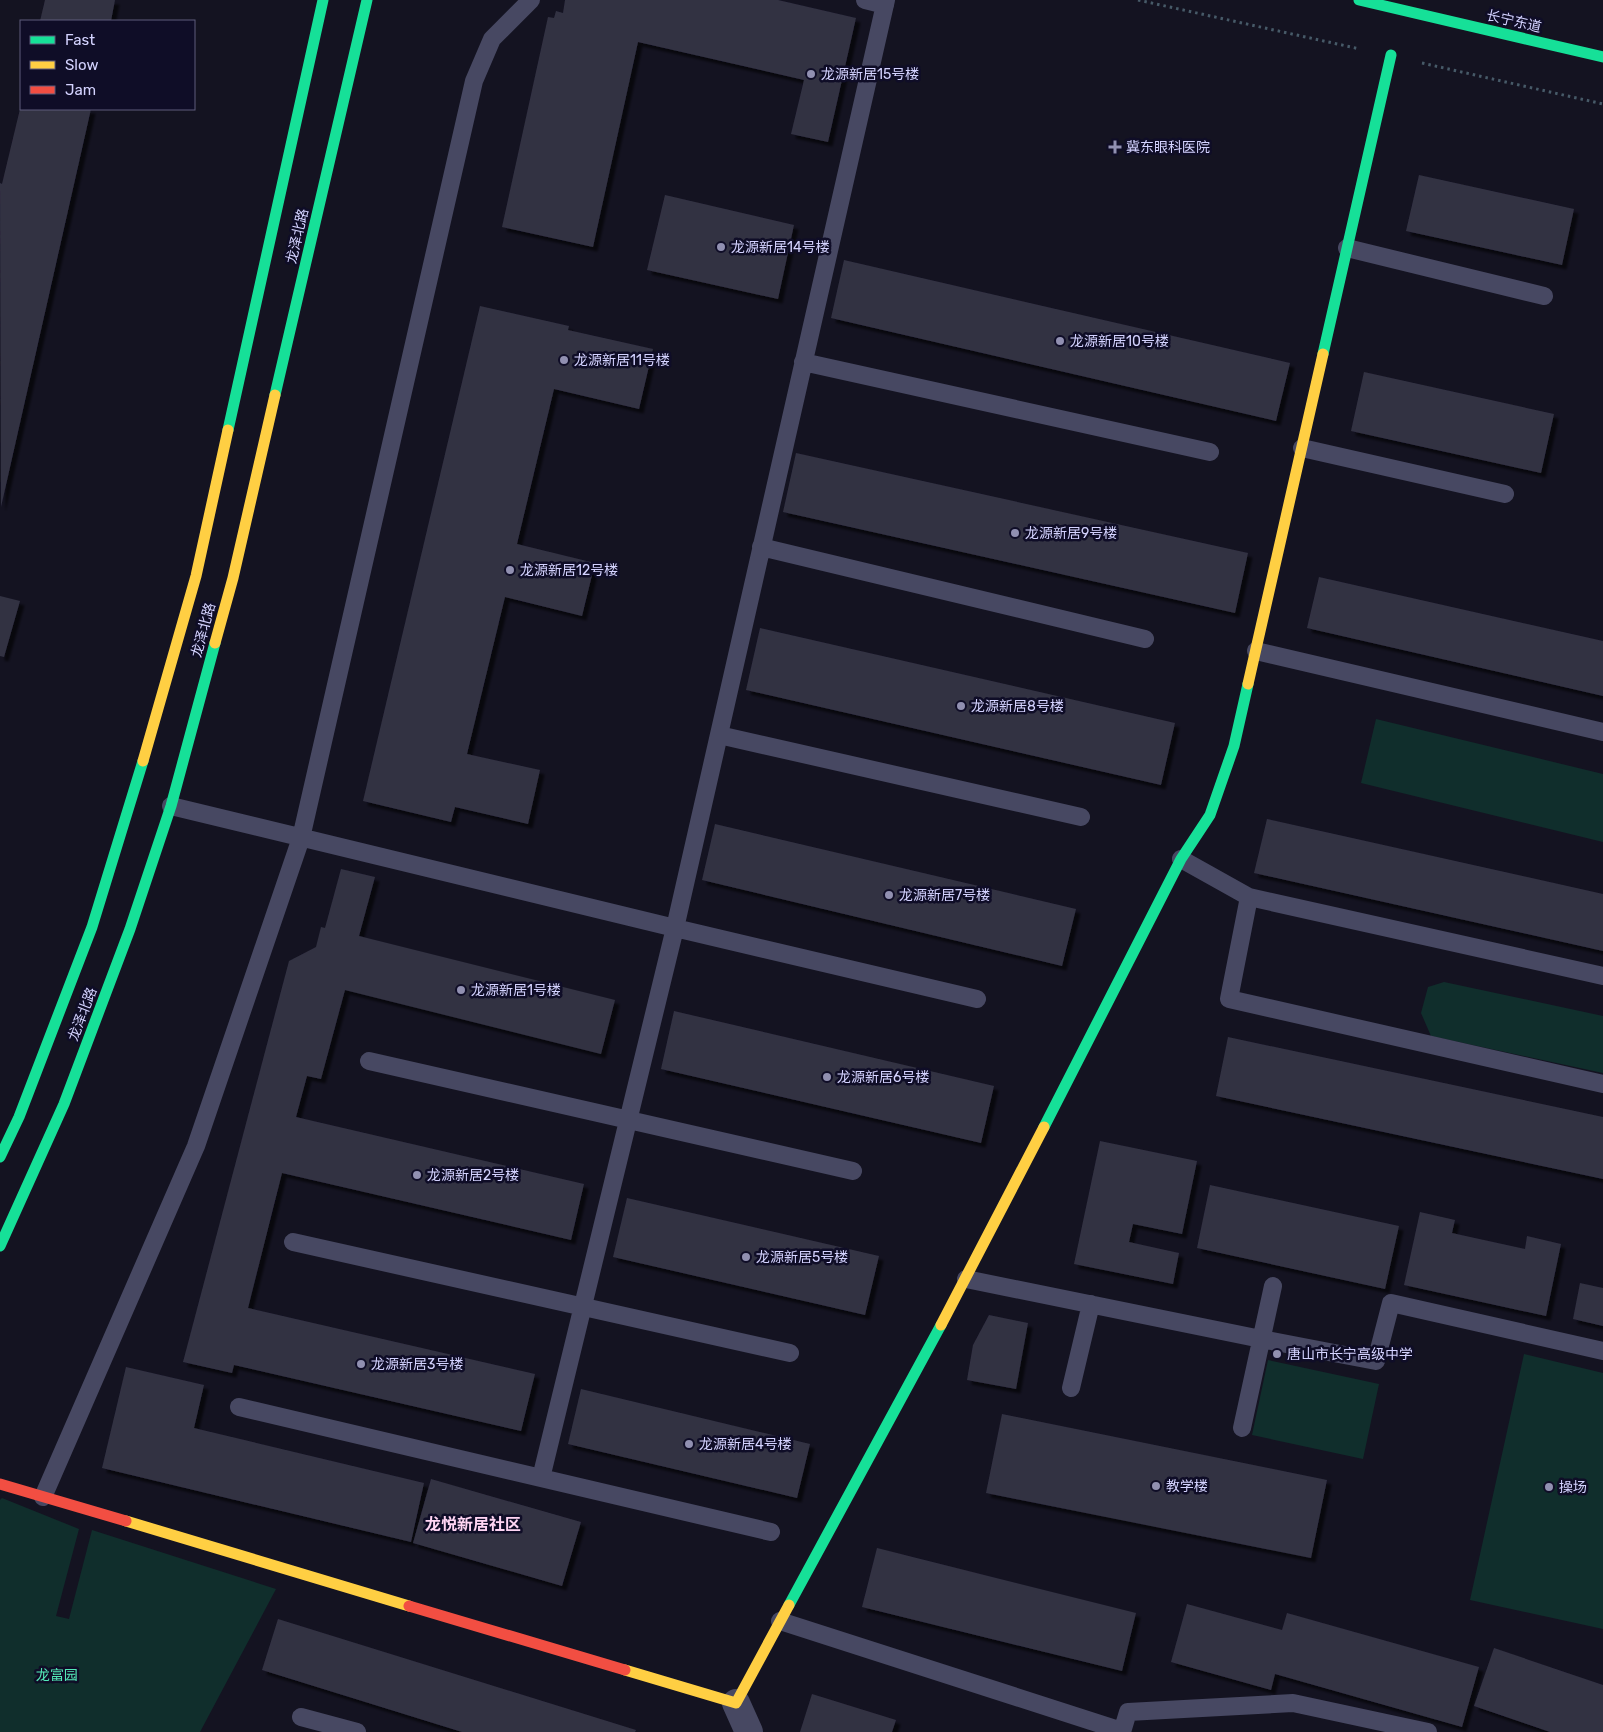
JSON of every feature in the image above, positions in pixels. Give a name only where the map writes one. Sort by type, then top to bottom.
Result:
[{"type":"main road","name":"龙泽北路","points":[[0,1157],[19,1117],[92,927],[134,793],[196,576],[323,0]]},
{"type":"main road","name":"龙泽北路","points":[[0,1246],[64,1104],[130,929],[171,806],[233,578],[367,0]]},
{"type":"main road","name":"长宁东道","points":[[1360,0],[1603,58]]},
{"type":"main road","points":[[0,1484],[736,1703],[966,1279],[1181,858],[1210,815],[1234,746],[1391,55]]},
{"type":"street","points":[[736,1703],[749,1732]]},
{"type":"lane","points":[[43,1497],[196,1146],[301,838],[474,81],[492,39],[531,0]]},
{"type":"lane","points":[[541,1478],[675,928],[885,2],[865,0]]},
{"type":"lane","points":[[1347,248],[1544,296]]},
{"type":"lane","points":[[803,362],[1210,452]]},
{"type":"lane","points":[[1302,448],[1504,494]]},
{"type":"lane","points":[[761,547],[1145,639]]},
{"type":"lane","points":[[1256,652],[1603,732]]},
{"type":"lane","points":[[718,735],[1081,817]]},
{"type":"lane","points":[[171,806],[977,999]]},
{"type":"lane","points":[[1181,858],[1249,897],[1603,976]]},
{"type":"lane","points":[[1249,897],[1230,999],[1603,1084]]},
{"type":"lane","points":[[369,1061],[853,1171]]},
{"type":"lane","points":[[293,1242],[790,1353]]},
{"type":"lane","points":[[966,1279],[1376,1361],[1391,1303],[1603,1351]]},
{"type":"lane","points":[[1242,1428],[1273,1286]]},
{"type":"lane","points":[[1072,1388],[1091,1304]]},
{"type":"lane","points":[[239,1407],[771,1532]]},
{"type":"lane","points":[[780,1621],[1122,1731],[1128,1712],[1292,1703],[1428,1732]]},
{"type":"lane","points":[[301,1717],[357,1732]]},
{"type":"green space","points":[[1376,719],[1603,774],[1603,842],[1361,783]]},
{"type":"green space","points":[[1444,982],[1603,1016],[1603,1073],[1431,1036],[1421,1013],[1428,987]]},
{"type":"green space","name":"操场","points":[[1524,1354],[1603,1373],[1603,1629],[1470,1600]]},
{"type":"green space","points":[[1268,1360],[1379,1384],[1363,1459],[1252,1435]]},
{"type":"green space","name":"龙富园","points":[[2,1498],[79,1529],[56,1616],[69,1619],[92,1530],[276,1589],[200,1732],[0,1732],[0,1500]]},
{"type":"building","points":[[45,0],[115,0],[111,20],[40,20]]},
{"type":"building","points":[[565,0],[778,0],[856,18],[828,142],[791,134],[804,80],[638,42],[593,247],[502,227],[548,17],[554,18],[556,11],[563,13]]},
{"type":"building","points":[[20,109],[91,110],[1,507],[0,183],[2,184]]},
{"type":"building","points":[[1419,175],[1574,209],[1562,265],[1406,231]]},
{"type":"building","name":"龙源新居14号楼","points":[[665,195],[794,225],[778,299],[647,270]]},
{"type":"building","name":"龙源新居10号楼","points":[[844,260],[1290,363],[1276,421],[831,318]]},
{"type":"building","points":[[480,306],[569,326],[568,330],[653,349],[639,409],[554,389],[517,544],[595,563],[582,616],[505,597],[467,754],[540,770],[528,824],[455,807],[451,822],[363,801]]},
{"type":"building","points":[[1364,372],[1554,414],[1541,473],[1351,431]]},
{"type":"building","name":"龙源新居9号楼","points":[[796,453],[1248,553],[1235,613],[783,512]]},
{"type":"building","points":[[1319,577],[1603,641],[1603,696],[1307,628]]},
{"type":"building","points":[[0,596],[20,601],[4,657],[0,656]]},
{"type":"building","name":"龙源新居8号楼","points":[[760,628],[1175,723],[1161,785],[746,690]]},
{"type":"building","points":[[1267,819],[1603,894],[1603,951],[1254,873]]},
{"type":"building","name":"龙源新居7号楼","points":[[715,824],[1076,909],[1062,966],[702,880]]},
{"type":"building","points":[[341,869],[375,877],[359,936],[615,1000],[601,1054],[345,990],[321,1079],[307,1076],[296,1117],[584,1184],[571,1240],[282,1173],[248,1308],[535,1374],[521,1431],[234,1365],[232,1373],[183,1362],[289,961],[316,947],[321,927],[325,928]]},
{"type":"building","name":"龙源新居6号楼","points":[[674,1011],[994,1086],[981,1143],[661,1069]]},
{"type":"building","points":[[1228,1037],[1603,1117],[1603,1179],[1216,1096]]},
{"type":"building","points":[[1100,1141],[1197,1161],[1182,1234],[1133,1224],[1129,1242],[1179,1253],[1173,1284],[1074,1264]]},
{"type":"building","points":[[1210,1185],[1399,1226],[1385,1289],[1197,1248]]},
{"type":"building","name":"龙源新居5号楼","points":[[627,1198],[879,1256],[865,1315],[613,1257]]},
{"type":"building","points":[[1420,1212],[1455,1220],[1452,1233],[1525,1249],[1527,1236],[1561,1244],[1546,1316],[1404,1285]]},
{"type":"building","points":[[1580,1283],[1603,1288],[1603,1326],[1573,1319]]},
{"type":"building","points":[[989,1315],[1028,1323],[1016,1389],[967,1380],[973,1345]]},
{"type":"building","points":[[126,1367],[204,1385],[194,1428],[424,1483],[411,1542],[102,1468]]},
{"type":"building","name":"龙源新居4号楼","points":[[581,1389],[810,1444],[797,1498],[568,1444]]},
{"type":"building","name":"教学楼","points":[[1002,1414],[1327,1480],[1311,1558],[986,1493]]},
{"type":"building","points":[[431,1479],[581,1522],[562,1586],[413,1543]]},
{"type":"building","points":[[877,1548],[1136,1613],[1122,1671],[862,1607]]},
{"type":"building","points":[[1187,1604],[1282,1630],[1287,1613],[1479,1667],[1462,1727],[1275,1674],[1271,1690],[1171,1662]]},
{"type":"building","points":[[278,1619],[636,1730],[635,1732],[462,1732],[262,1670]]},
{"type":"building","points":[[1494,1648],[1603,1685],[1603,1732],[1550,1732],[1474,1706]]},
{"type":"building","points":[[812,1694],[896,1720],[892,1732],[800,1732]]},
{"type":"traffic: fast","points":[[228,430],[323,0]]},
{"type":"traffic: fast","points":[[275,395],[367,0]]},
{"type":"traffic: fast","points":[[1359,0],[1603,57]]},
{"type":"traffic: fast","points":[[1323,354],[1391,55]]},
{"type":"traffic: fast","points":[[0,1246],[64,1104],[130,929],[171,806],[215,643]]},
{"type":"traffic: fast","points":[[1044,1127],[1181,859],[1210,815],[1234,746],[1248,684]]},
{"type":"traffic: fast","points":[[0,1157],[19,1117],[92,927],[143,761]]},
{"type":"traffic: fast","points":[[789,1605],[941,1325]]},
{"type":"traffic: slow","points":[[1248,684],[1323,354]]},
{"type":"traffic: slow","points":[[215,643],[233,578],[275,395]]},
{"type":"traffic: slow","points":[[143,761],[196,576],[228,430]]},
{"type":"traffic: slow","points":[[941,1325],[1044,1127]]},
{"type":"traffic: slow","points":[[126,1521],[409,1606]]},
{"type":"traffic: slow","points":[[625,1670],[736,1703],[789,1605]]},
{"type":"traffic: jam","points":[[0,1484],[126,1521]]},
{"type":"traffic: jam","points":[[409,1606],[625,1670]]},
{"type":"place","name":"龙源新居15号楼","points":[[811,74]]},
{"type":"place","name":"冀东眼科医院","points":[[1115,147]]},
{"type":"place","name":"龙源新居14号楼","points":[[721,247]]},
{"type":"place","name":"龙源新居10号楼","points":[[1060,341]]},
{"type":"place","name":"龙源新居11号楼","points":[[564,360]]},
{"type":"place","name":"龙源新居9号楼","points":[[1015,533]]},
{"type":"place","name":"龙源新居12号楼","points":[[510,570]]},
{"type":"place","name":"龙源新居8号楼","points":[[961,706]]},
{"type":"place","name":"龙源新居7号楼","points":[[889,895]]},
{"type":"place","name":"龙源新居1号楼","points":[[461,990]]},
{"type":"place","name":"龙源新居6号楼","points":[[827,1077]]},
{"type":"place","name":"龙源新居2号楼","points":[[417,1175]]},
{"type":"place","name":"龙源新居5号楼","points":[[746,1257]]},
{"type":"place","name":"唐山市长宁高级中学","points":[[1277,1354]]},
{"type":"place","name":"龙源新居3号楼","points":[[361,1364]]},
{"type":"place","name":"龙源新居4号楼","points":[[689,1444]]},
{"type":"place","name":"教学楼","points":[[1156,1486]]},
{"type":"place","name":"操场","points":[[1549,1487]]},
{"type":"district","name":"龙悦新居社区","points":[[473,1524]]}]
